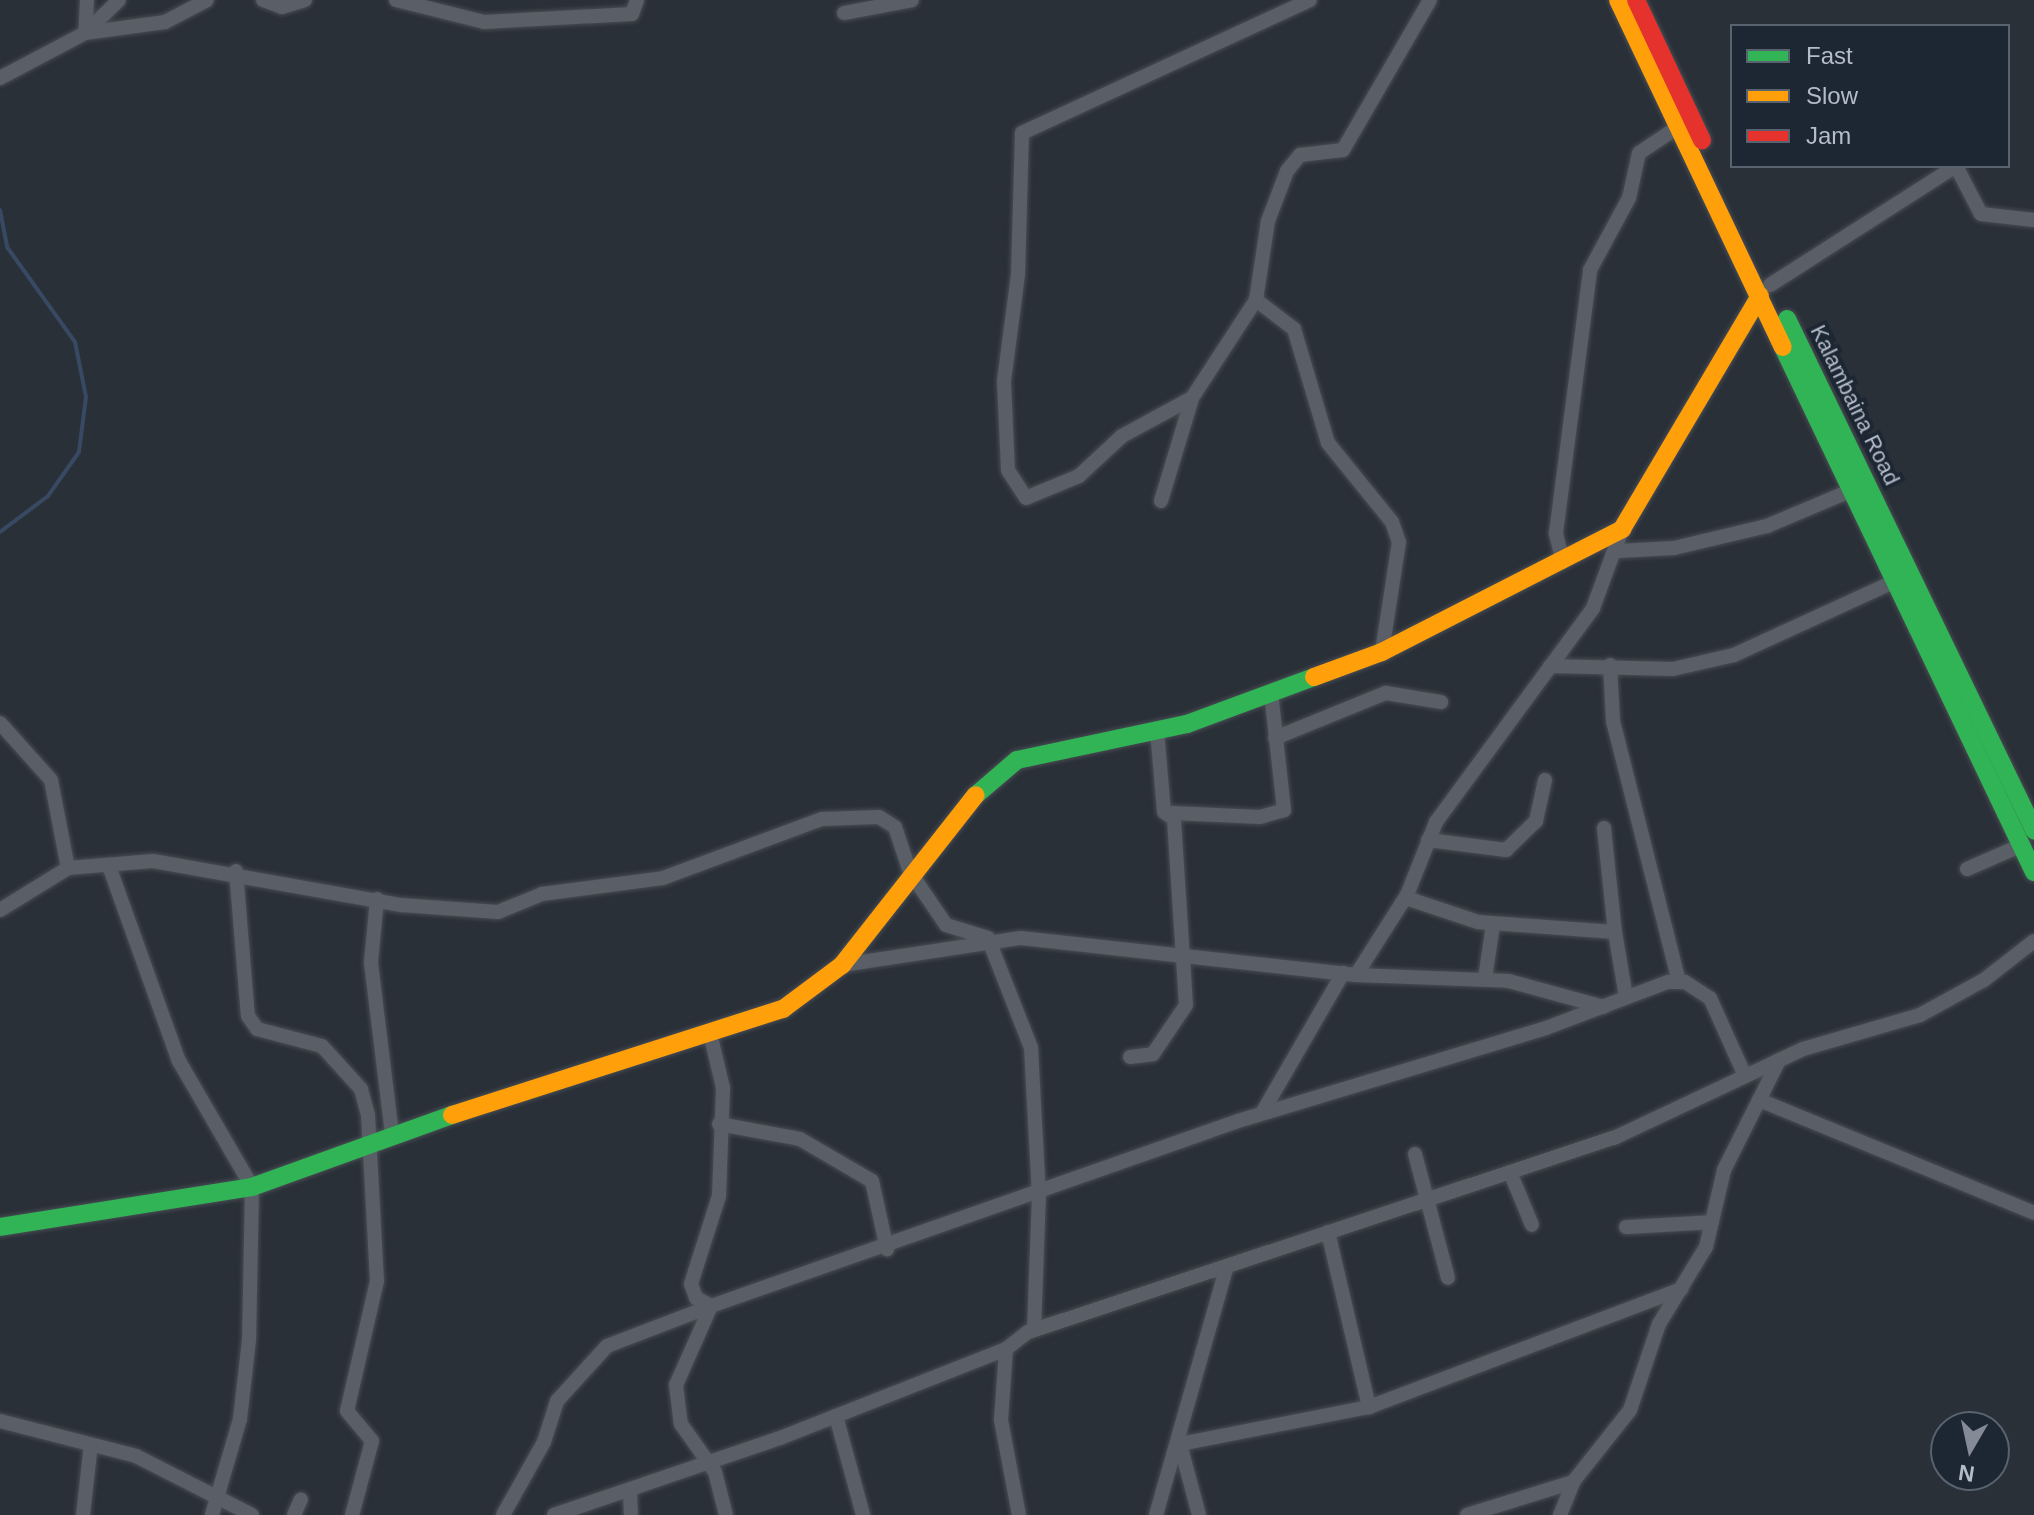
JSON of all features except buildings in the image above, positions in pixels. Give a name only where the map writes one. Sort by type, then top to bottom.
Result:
[{"type":"street","points":[[85,33],[87,0]]},
{"type":"street","points":[[0,78],[85,33],[119,0]]},
{"type":"street","points":[[85,33],[165,22],[207,0]]},
{"type":"street","points":[[263,0],[282,7],[305,0]]},
{"type":"street","points":[[396,0],[484,22],[632,14],[637,0]]},
{"type":"street","points":[[844,13],[912,0]]},
{"type":"street","points":[[1192,398],[1122,436],[1079,476],[1026,498],[1008,470],[1004,381],[1018,275],[1022,133],[1310,0]]},
{"type":"street","points":[[1161,501],[1192,398],[1256,300],[1268,221],[1287,171],[1300,155],[1343,150],[1430,0]]},
{"type":"street","points":[[1618,0],[1678,127],[1765,291],[1850,491],[2029,856],[1967,869]]},
{"type":"street","name":"Kalambaina Road","points":[[1636,0],[1765,291],[2034,830]]},
{"type":"street","points":[[1563,562],[1556,533],[1590,270],[1629,198],[1639,153],[1678,127]]},
{"type":"street","points":[[1262,1113],[1350,974],[1406,898],[1428,840],[1593,608],[1618,551],[1622,529],[1765,291],[1953,168]]},
{"type":"street","points":[[1957,168],[1981,214],[2032,223]]},
{"type":"street","points":[[1256,300],[1294,329],[1328,443],[1392,522],[1399,542],[1382,652]]},
{"type":"street","points":[[1618,551],[1674,548],[1767,526],[1850,491]]},
{"type":"street","points":[[0,1227],[252,1187],[392,1133],[783,1009],[842,965],[910,872],[990,779],[1017,760],[1157,731],[1382,652],[1563,562],[1622,529]]},
{"type":"street","points":[[1550,666],[1610,665],[1673,669],[1734,655],[1896,581]]},
{"type":"street","points":[[1610,665],[1613,721],[1679,982]]},
{"type":"street","points":[[1157,731],[1164,812],[1260,817],[1284,810],[1271,692]]},
{"type":"street","points":[[1275,738],[1386,693],[1441,702]]},
{"type":"street","points":[[0,723],[51,780],[68,868]]},
{"type":"street","points":[[1428,840],[1506,850],[1536,821],[1545,780]]},
{"type":"street","points":[[1130,1057],[1153,1054],[1186,1005],[1173,813]]},
{"type":"street","points":[[0,910],[68,868],[153,861],[236,871],[377,899],[498,912],[542,894],[663,878],[822,819],[853,816],[895,827],[910,872],[946,925],[988,938],[1183,952],[1350,974],[1485,978],[1604,1007]]},
{"type":"street","points":[[1604,828],[1615,932],[1626,997]]},
{"type":"street","points":[[109,866],[179,1061],[252,1187],[249,1340],[220,1495],[212,1515]]},
{"type":"street","points":[[236,871],[248,1016],[257,1029],[322,1046],[334,1057],[361,1089],[372,1140],[377,1281],[347,1411],[372,1441],[352,1515]]},
{"type":"street","points":[[1406,898],[1493,925],[1615,932]]},
{"type":"street","points":[[377,899],[371,963],[392,1133]]},
{"type":"street","points":[[1485,978],[1493,925]]},
{"type":"street","points":[[842,965],[988,938]]},
{"type":"street","points":[[988,938],[1031,1048],[1039,1194],[1034,1330]]},
{"type":"street","points":[[554,1515],[836,1416],[1006,1349],[1034,1330],[1616,1137],[1779,1060],[1920,1015],[1984,980],[2034,941]]},
{"type":"street","points":[[503,1515],[544,1442],[557,1401],[607,1346],[711,1306],[887,1249],[1262,1113],[1679,982],[1710,998],[1745,1076]]},
{"type":"street","points":[[710,1033],[723,1088],[719,1124],[719,1196],[691,1284],[696,1298],[711,1306]]},
{"type":"street","points":[[1560,1515],[1573,1482],[1630,1410],[1659,1324],[1681,1289],[1712,1222],[1724,1170],[1779,1060]]},
{"type":"street","points":[[1759,1100],[2034,1213]]},
{"type":"street","points":[[719,1124],[800,1139],[872,1181],[887,1249]]},
{"type":"street","points":[[1415,1154],[1448,1278]]},
{"type":"street","points":[[1510,1172],[1532,1225]]},
{"type":"street","points":[[1626,1227],[1712,1222]]},
{"type":"street","points":[[1328,1232],[1369,1407]]},
{"type":"street","points":[[1156,1515],[1180,1444],[1227,1266]]},
{"type":"street","points":[[1180,1444],[1369,1407],[1681,1289]]},
{"type":"street","points":[[711,1306],[676,1385],[681,1424],[699,1445],[703,1463],[715,1472],[726,1515]]},
{"type":"street","points":[[1006,1349],[1001,1420],[1019,1515]]},
{"type":"street","points":[[836,1416],[863,1515]]},
{"type":"street","points":[[0,1421],[91,1444],[220,1495],[252,1515]]},
{"type":"street","points":[[83,1515],[91,1444]]},
{"type":"street","points":[[1180,1444],[1199,1515]]},
{"type":"street","points":[[1467,1515],[1573,1482]]},
{"type":"street","points":[[630,1490],[631,1515]]},
{"type":"street","points":[[294,1515],[301,1499]]},
{"type":"waterway","points":[[0,210],[7,247],[75,342],[86,397],[79,452],[48,496],[0,532]]},
{"type":"traffic: fast","points":[[1787,319],[2034,830]]},
{"type":"traffic: fast","points":[[1783,347],[2034,872]]},
{"type":"traffic: fast","points":[[976,795],[1017,760],[1187,724],[1314,677]]},
{"type":"traffic: fast","points":[[0,1227],[252,1187],[452,1115]]},
{"type":"traffic: slow","points":[[1618,0],[1783,347]]},
{"type":"traffic: slow","points":[[1314,677],[1382,652],[1622,529],[1760,296]]},
{"type":"traffic: slow","points":[[452,1115],[783,1009],[842,965],[976,795]]},
{"type":"traffic: jam","points":[[1636,0],[1702,140]]}]
